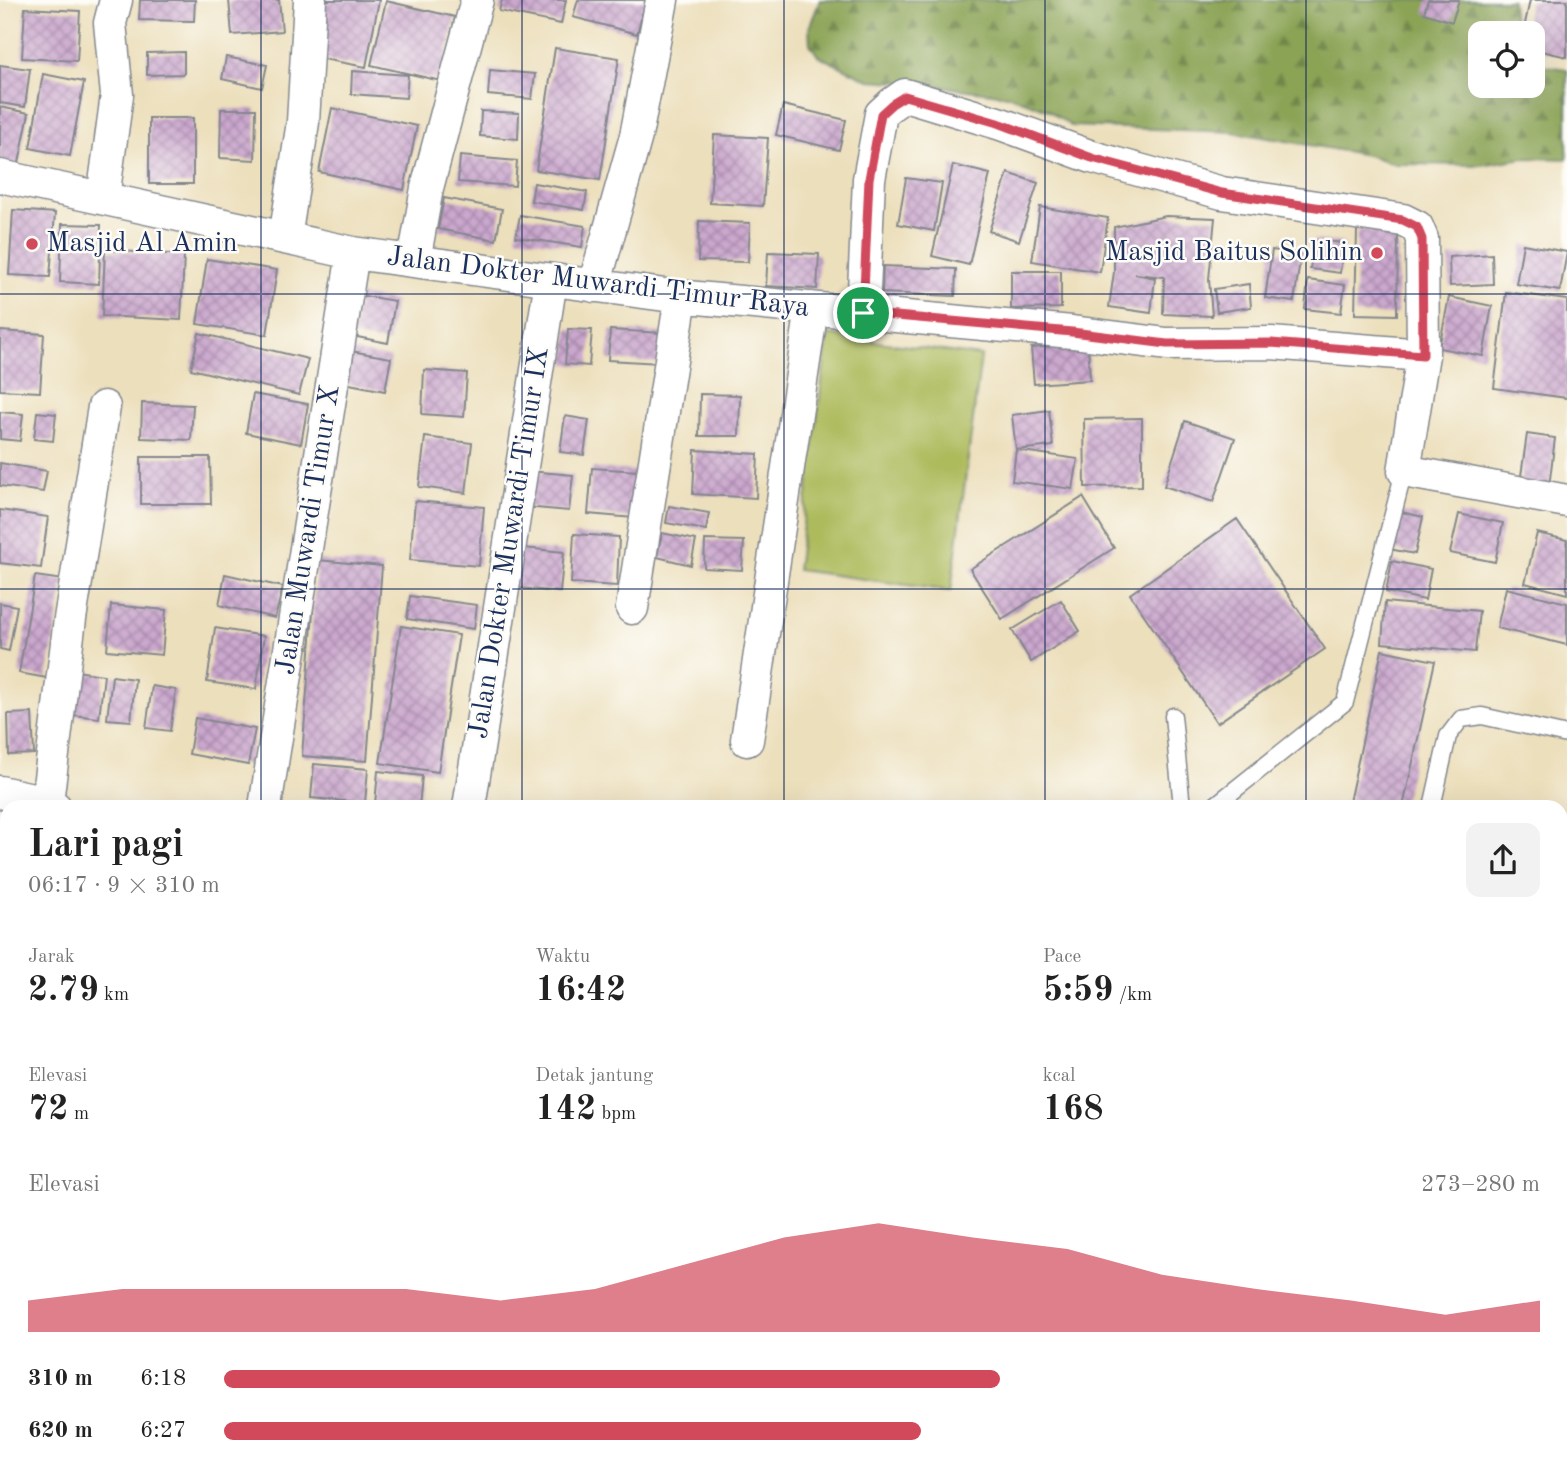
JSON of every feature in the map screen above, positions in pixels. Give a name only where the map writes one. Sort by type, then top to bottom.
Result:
[{"type":"street","points":[[103,198],[117,95],[110,23],[116,0]]},
{"type":"street","points":[[285,238],[303,122],[310,0]]},
{"type":"street","points":[[414,261],[427,188],[477,0]]},
{"type":"street","points":[[594,286],[636,136],[662,0]]},
{"type":"street","points":[[863,313],[869,179],[881,114],[905,96],[1001,124],[1092,158],[1222,193],[1403,220],[1417,227],[1422,239],[1423,355],[1404,471],[1567,501]]},
{"type":"street","name":"Jalan Dokter Muwardi Timur Raya","points":[[0,176],[353,253],[681,297],[1072,332],[1167,344],[1271,343],[1423,355]]},
{"type":"street","name":"Jalan Muwardi Timur X","points":[[266,800],[353,253]]},
{"type":"street","name":"Jalan Dokter Muwardi Timur IX","points":[[470,800],[551,280]]},
{"type":"street","points":[[632,608],[681,297]]},
{"type":"street","points":[[747,740],[812,309]]},
{"type":"street","points":[[52,800],[70,619],[104,407]]},
{"type":"street","points":[[0,792],[31,800]]},
{"type":"lane","points":[[1222,800],[1345,702],[1404,471]]},
{"type":"lane","points":[[1173,716],[1181,800]]},
{"type":"lane","points":[[1434,800],[1448,736],[1461,719],[1482,716],[1567,735]]},
{"type":"green space","points":[[820,0],[1512,0],[1514,21],[1468,21],[1468,98],[1545,98],[1545,66],[1567,69],[1567,159],[1524,158],[1481,165],[1396,164],[1367,155],[1233,132],[1071,126],[1048,110],[1007,95],[869,80],[818,56],[810,44],[809,28]]},
{"type":"green space","points":[[828,335],[981,356],[951,591],[797,570]]},
{"type":"building","points":[[140,0],[195,0],[194,21],[139,20]]},
{"type":"building","points":[[229,0],[279,0],[282,31],[232,35]]},
{"type":"building","points":[[322,0],[379,0],[366,67],[312,57]]},
{"type":"building","points":[[502,0],[566,0],[561,24],[499,11]]},
{"type":"building","points":[[578,0],[646,0],[637,34],[573,17]]},
{"type":"building","points":[[1428,0],[1459,0],[1452,22],[1424,13]]},
{"type":"building","points":[[1530,0],[1567,0],[1567,57],[1545,52],[1545,21],[1526,21]]},
{"type":"building","points":[[386,1],[455,17],[441,81],[371,65]]},
{"type":"building","points":[[25,8],[80,11],[77,61],[22,58]]},
{"type":"building","points":[[555,48],[619,58],[600,180],[536,170]]},
{"type":"building","points":[[184,52],[184,74],[147,75],[147,53]]},
{"type":"building","points":[[226,57],[267,65],[262,88],[222,79]]},
{"type":"building","points":[[0,65],[30,69],[25,107],[0,103]]},
{"type":"building","points":[[490,70],[535,74],[532,99],[488,95]]},
{"type":"building","points":[[352,71],[408,75],[406,98],[351,94]]},
{"type":"building","points":[[43,74],[84,82],[70,156],[30,148]]},
{"type":"building","points":[[783,105],[846,120],[839,150],[776,135]]},
{"type":"building","points":[[0,107],[29,113],[17,173],[0,169]]},
{"type":"building","points":[[332,108],[417,126],[404,190],[319,172]]},
{"type":"building","points":[[221,109],[256,109],[255,160],[220,158]]},
{"type":"building","points":[[481,111],[519,113],[518,139],[480,136]]},
{"type":"building","points":[[149,118],[193,118],[193,184],[149,184]]},
{"type":"building","points":[[714,135],[768,138],[763,206],[710,203]]},
{"type":"building","points":[[460,156],[517,161],[515,186],[458,182]]},
{"type":"building","points":[[953,165],[990,174],[969,265],[932,256]]},
{"type":"building","points":[[1008,173],[1038,183],[1019,241],[989,231]]},
{"type":"building","points":[[906,178],[942,183],[934,231],[898,224]]},
{"type":"building","points":[[534,183],[587,192],[584,210],[531,201]]},
{"type":"building","points":[[444,198],[502,209],[496,240],[438,229]]},
{"type":"building","points":[[1040,207],[1108,218],[1100,272],[1032,261]]},
{"type":"building","name":"Masjid Al Amin","points":[[13,210],[55,213],[50,277],[9,275]]},
{"type":"building","points":[[520,215],[585,226],[582,247],[516,237]]},
{"type":"building","points":[[1166,216],[1215,218],[1209,279],[1212,316],[1163,314],[1164,277],[1135,274],[1155,278],[1151,313],[1109,307],[1114,272],[1114,227]]},
{"type":"building","points":[[699,221],[750,223],[748,262],[698,261]]},
{"type":"building","points":[[62,224],[101,225],[99,284],[60,282]]},
{"type":"building","name":"Masjid Baitus Solihin","points":[[1357,230],[1398,230],[1397,315],[1355,314]]},
{"type":"building","points":[[1314,240],[1344,243],[1340,273],[1310,269]]},
{"type":"building","points":[[1523,244],[1567,252],[1560,291],[1516,284]]},
{"type":"building","points":[[105,250],[184,255],[181,320],[102,316]]},
{"type":"building","points":[[1272,250],[1301,254],[1294,302],[1265,298]]},
{"type":"building","points":[[768,252],[819,254],[817,289],[766,286]]},
{"type":"building","points":[[1492,254],[1493,284],[1450,286],[1449,257]]},
{"type":"building","points":[[207,259],[277,270],[267,335],[197,324]]},
{"type":"building","points":[[883,266],[956,269],[955,296],[882,293]]},
{"type":"building","points":[[1011,271],[1061,271],[1061,308],[1011,309]]},
{"type":"building","points":[[1308,280],[1345,285],[1341,313],[1305,309]]},
{"type":"building","points":[[1249,284],[1251,307],[1217,312],[1214,289]]},
{"type":"building","points":[[1506,292],[1567,300],[1567,398],[1494,388]]},
{"type":"building","points":[[359,295],[395,301],[388,343],[352,336]]},
{"type":"building","points":[[1449,297],[1492,306],[1483,356],[1439,348]]},
{"type":"building","points":[[568,329],[592,330],[589,366],[565,364]]},
{"type":"building","points":[[610,330],[662,333],[660,363],[608,360]]},
{"type":"building","points":[[0,331],[44,334],[40,392],[0,390]]},
{"type":"building","points":[[199,333],[308,359],[299,395],[191,369]]},
{"type":"building","points":[[1088,344],[1090,380],[1034,384],[1031,348]]},
{"type":"building","points":[[345,350],[391,358],[385,391],[339,382]]},
{"type":"building","points":[[424,370],[467,373],[464,417],[422,414]]},
{"type":"building","points":[[253,394],[308,404],[301,444],[246,433]]},
{"type":"building","points":[[700,394],[740,395],[739,436],[699,436]]},
{"type":"building","points":[[142,403],[193,405],[191,440],[141,438]]},
{"type":"building","points":[[1049,410],[1053,446],[1016,450],[1012,415]]},
{"type":"building","points":[[0,412],[23,414],[20,441],[0,439]]},
{"type":"building","points":[[37,412],[56,414],[53,441],[34,439]]},
{"type":"building","points":[[565,416],[589,420],[584,455],[560,452]]},
{"type":"building","points":[[1142,418],[1142,486],[1085,487],[1084,419]]},
{"type":"building","points":[[1185,421],[1235,438],[1213,502],[1164,486]]},
{"type":"building","points":[[1527,434],[1555,438],[1549,487],[1520,483]]},
{"type":"building","points":[[425,437],[472,443],[466,493],[419,487]]},
{"type":"building","points":[[695,450],[758,454],[756,498],[693,494]]},
{"type":"building","points":[[1016,450],[1078,459],[1073,489],[1012,481]]},
{"type":"building","points":[[141,457],[210,457],[211,504],[141,504]]},
{"type":"building","points":[[0,463],[47,471],[43,492],[0,486]]},
{"type":"building","points":[[592,468],[638,471],[634,518],[588,514]]},
{"type":"building","points":[[529,471],[573,475],[569,511],[525,507]]},
{"type":"building","points":[[1083,497],[1114,548],[1002,619],[970,569]]},
{"type":"building","points":[[415,501],[484,507],[479,566],[410,560]]},
{"type":"building","points":[[669,506],[709,513],[706,530],[666,523]]},
{"type":"building","points":[[0,510],[48,517],[41,568],[0,563]]},
{"type":"building","points":[[1397,511],[1423,517],[1415,554],[1389,549]]},
{"type":"building","points":[[1459,514],[1503,523],[1495,562],[1450,553]]},
{"type":"building","points":[[1237,519],[1325,649],[1217,723],[1130,594]]},
{"type":"building","points":[[662,533],[696,540],[691,565],[657,557]]},
{"type":"building","points":[[1537,533],[1567,540],[1567,594],[1525,583]]},
{"type":"building","points":[[574,534],[619,537],[617,586],[571,583]]},
{"type":"building","points":[[705,540],[744,541],[742,570],[704,568]]},
{"type":"building","points":[[513,547],[564,552],[560,592],[509,587]]},
{"type":"building","points":[[317,560],[382,566],[367,761],[302,756]]},
{"type":"building","points":[[1392,561],[1431,569],[1425,600],[1386,592]]},
{"type":"building","points":[[225,574],[283,587],[275,618],[219,605]]},
{"type":"building","points":[[35,576],[64,580],[47,678],[19,673]]},
{"type":"building","points":[[1506,588],[1567,603],[1567,645],[1497,628]]},
{"type":"building","points":[[410,596],[477,605],[474,629],[407,619]]},
{"type":"building","points":[[1061,600],[1080,631],[1031,662],[1012,630]]},
{"type":"building","points":[[1385,602],[1479,611],[1475,652],[1382,643]]},
{"type":"building","points":[[0,603],[17,606],[9,651],[0,649]]},
{"type":"building","points":[[111,605],[166,610],[162,655],[107,650]]},
{"type":"building","points":[[401,626],[459,635],[438,772],[380,763]]},
{"type":"building","points":[[215,628],[264,636],[256,689],[207,682]]},
{"type":"building","points":[[1382,650],[1435,661],[1405,800],[1350,800]]},
{"type":"building","points":[[69,670],[104,675],[99,718],[64,714]]},
{"type":"building","points":[[112,676],[135,679],[131,721],[107,719]]},
{"type":"building","points":[[152,686],[176,690],[170,731],[146,728]]},
{"type":"building","points":[[32,713],[34,754],[9,755],[8,714]]},
{"type":"building","points":[[195,718],[255,729],[248,765],[189,754]]},
{"type":"building","points":[[314,764],[368,769],[365,800],[311,798]]},
{"type":"building","points":[[378,771],[422,776],[420,800],[375,800]]},
{"type":"place","name":"Masjid Al Amin","points":[[32,244]]},
{"type":"place","name":"Masjid Baitus Solihin","points":[[1377,253]]},
{"type":"route","points":[[905,96],[1001,124],[1092,158],[1222,193],[1403,220],[1417,227],[1422,239],[1423,355],[1271,343],[1167,344],[1072,332],[863,313],[869,179],[881,114],[905,96]]}]
